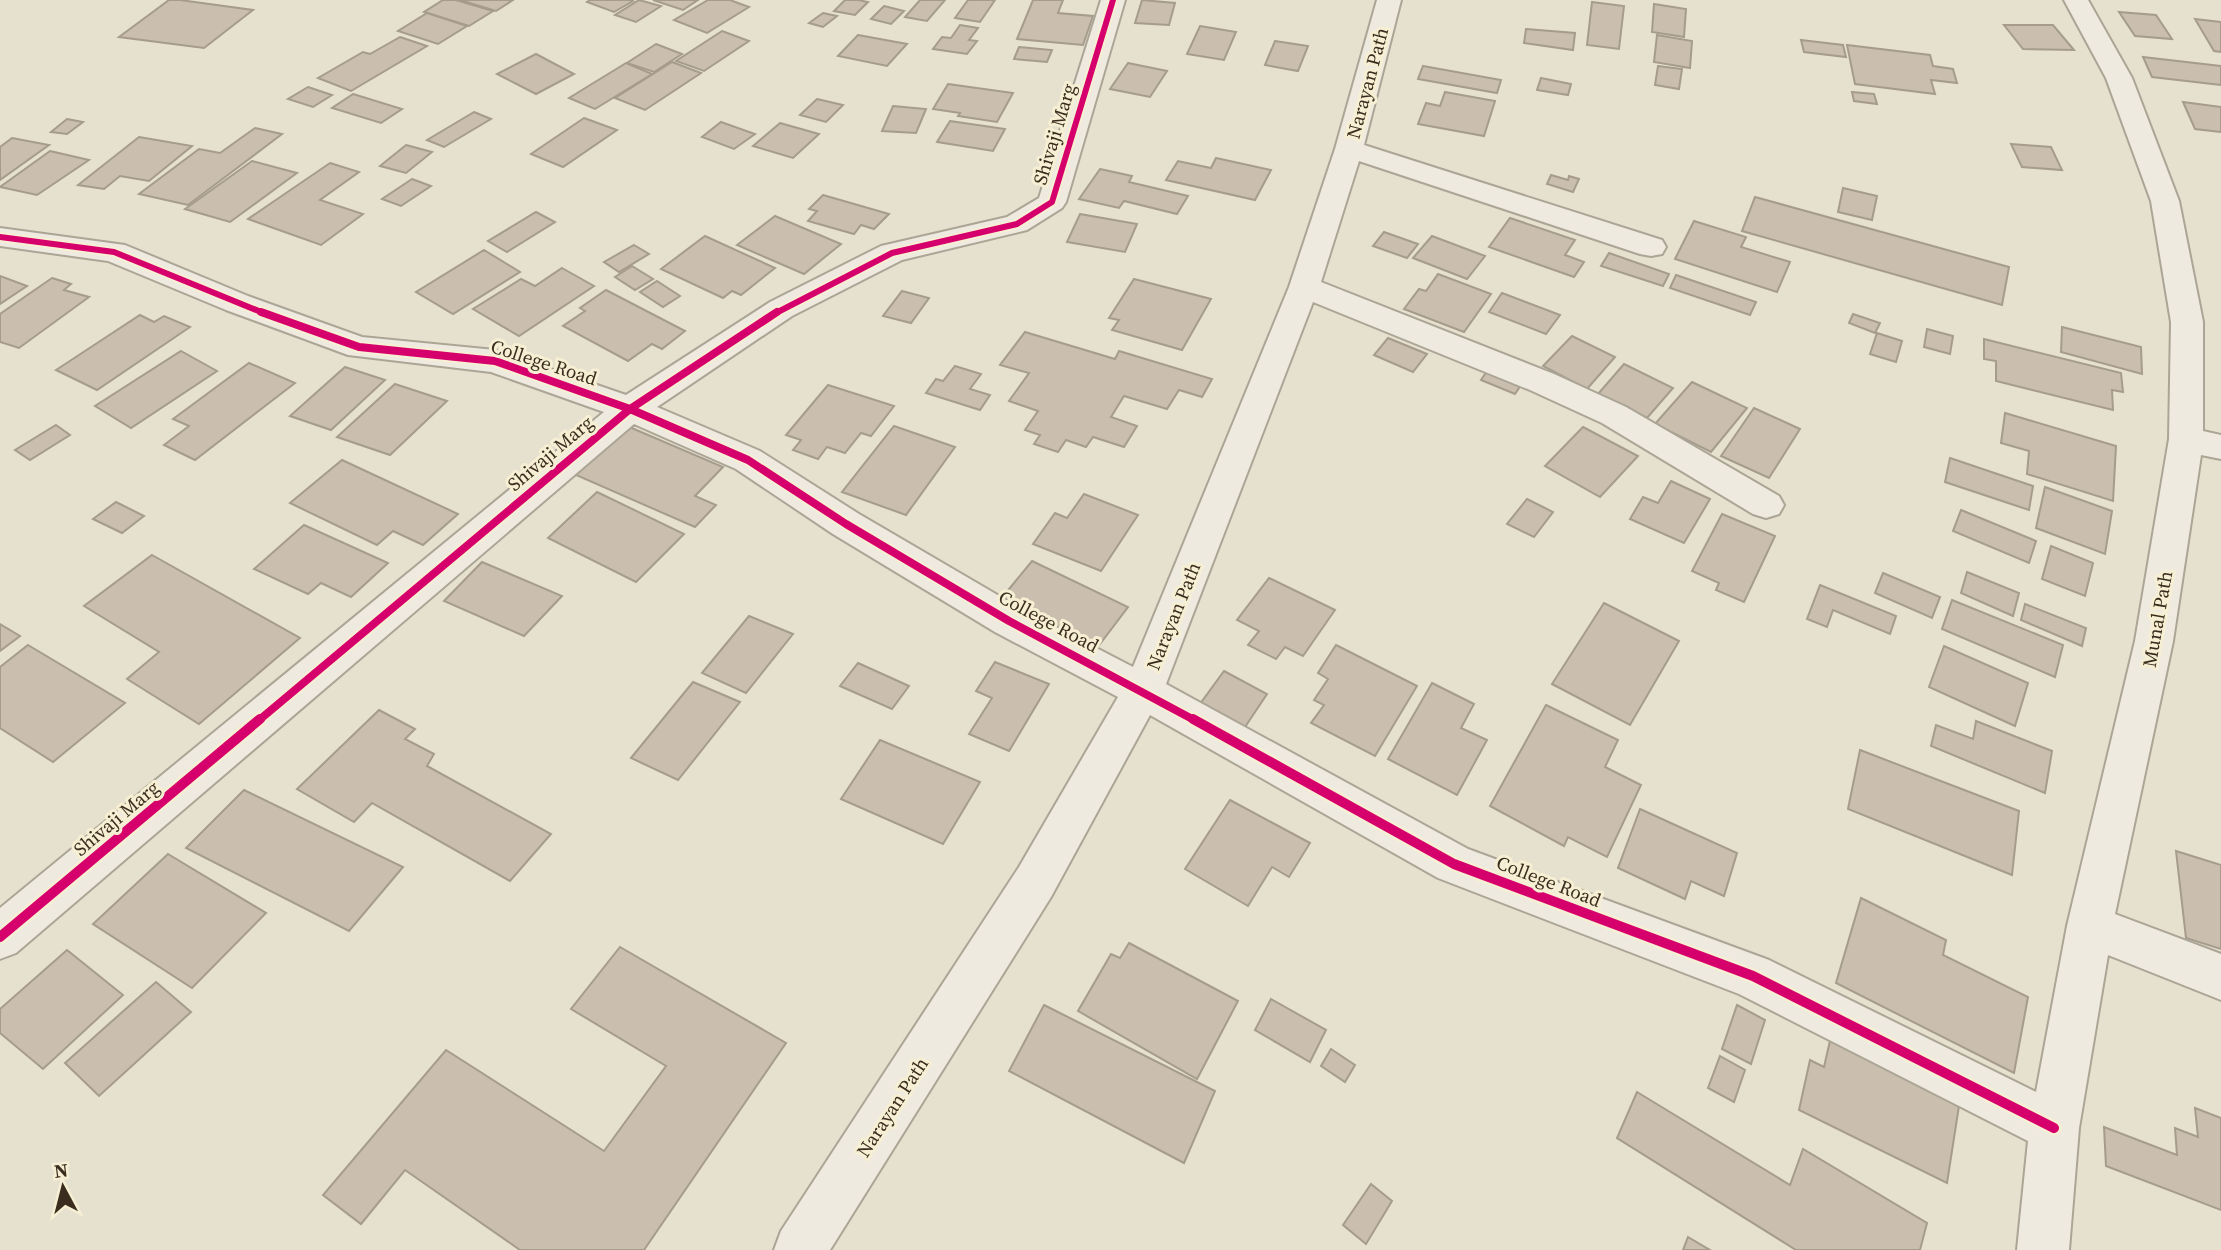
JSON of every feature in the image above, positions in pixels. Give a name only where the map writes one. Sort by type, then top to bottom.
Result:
[{"type":"street","name":"Shivaji Marg","points":[[2,932],[630,409],[781,309],[892,253],[1017,224],[1052,202],[1113,0]]},
{"type":"street","name":"Narayan Path","points":[[800,1250],[1035,882],[1143,691],[1304,287],[1349,149],[1389,0]]},
{"type":"street","name":"Munal Path","points":[[2043,1250],[2054,1128],[2090,926],[2154,641],[2204,443],[2187,322],[2165,201],[2119,78],[2076,0]]},
{"type":"street","points":[[1349,149],[1651,247]]},
{"type":"street","name":"College Road","points":[[0,237],[114,252],[237,303],[359,347],[495,361],[630,409],[748,460],[846,524],[1009,621],[1143,691],[1454,864],[1753,976],[2054,1128]]},
{"type":"street","points":[[1304,287],[1542,382],[1614,415],[1766,505]]},
{"type":"street","points":[[2090,926],[2221,977]]},
{"type":"building","points":[[169,0],[253,10],[204,48],[119,37]]},
{"type":"building","points":[[443,0],[456,0],[493,11],[469,26],[424,12]]},
{"type":"building","points":[[460,0],[513,0],[496,11]]},
{"type":"building","points":[[639,0],[661,6],[636,22],[615,15]]},
{"type":"building","points":[[653,0],[698,0],[683,10]]},
{"type":"building","points":[[708,0],[730,0],[749,7],[707,33],[674,20]]},
{"type":"building","points":[[845,0],[868,2],[855,15],[834,11]]},
{"type":"building","points":[[920,0],[945,0],[927,21],[905,17]]},
{"type":"building","points":[[968,0],[995,0],[980,22],[955,18]]},
{"type":"building","points":[[1033,0],[1063,0],[1058,13],[1093,16],[1083,45],[1017,39]]},
{"type":"building","points":[[1142,0],[1175,3],[1169,25],[1135,23]]},
{"type":"building","points":[[633,1],[614,12],[587,2]]},
{"type":"building","points":[[1592,2],[1624,6],[1619,49],[1587,45]]},
{"type":"building","points":[[1654,4],[1686,9],[1684,37],[1652,32]]},
{"type":"building","points":[[884,6],[904,11],[891,24],[871,19]]},
{"type":"building","points":[[2119,12],[2156,15],[2172,39],[2135,36]]},
{"type":"building","points":[[427,13],[467,26],[438,44],[398,31]]},
{"type":"building","points":[[823,13],[837,16],[823,27],[809,23]]},
{"type":"building","points":[[2195,19],[2221,22],[2221,52],[2214,51]]},
{"type":"building","points":[[960,25],[978,28],[969,40],[977,41],[967,54],[933,49],[942,37],[951,38]]},
{"type":"building","points":[[2004,25],[2053,25],[2074,50],[2023,49]]},
{"type":"building","points":[[1200,26],[1236,32],[1224,60],[1187,54]]},
{"type":"building","points":[[1526,29],[1575,33],[1573,50],[1524,43]]},
{"type":"building","points":[[722,31],[749,41],[704,71],[676,61]]},
{"type":"building","points":[[858,35],[907,44],[887,66],[838,56]]},
{"type":"building","points":[[1657,35],[1692,41],[1690,68],[1654,62]]},
{"type":"building","points":[[400,37],[427,46],[351,91],[318,78],[363,52],[370,54]]},
{"type":"building","points":[[1801,40],[1843,45],[1846,57],[1804,52]]},
{"type":"building","points":[[1275,41],[1308,46],[1298,71],[1265,65]]},
{"type":"building","points":[[656,44],[682,54],[654,72],[627,63]]},
{"type":"building","points":[[1847,45],[1930,55],[1933,66],[1953,69],[1957,83],[1931,80],[1935,94],[1855,84]]},
{"type":"building","points":[[1019,47],[1052,50],[1047,62],[1014,59]]},
{"type":"building","points":[[536,54],[574,74],[536,94],[497,74]]},
{"type":"building","points":[[2143,57],[2221,66],[2221,85],[2152,77]]},
{"type":"building","points":[[672,62],[701,73],[645,110],[615,98]]},
{"type":"building","points":[[626,63],[652,74],[595,109],[569,98]]},
{"type":"building","points":[[1128,63],[1167,71],[1150,97],[1110,89]]},
{"type":"building","points":[[1423,66],[1501,80],[1497,93],[1418,79]]},
{"type":"building","points":[[1658,66],[1682,69],[1679,89],[1655,85]]},
{"type":"building","points":[[1541,78],[1571,84],[1568,95],[1537,90]]},
{"type":"building","points":[[948,84],[1013,93],[997,122],[933,109]]},
{"type":"building","points":[[308,87],[332,95],[313,107],[288,99]]},
{"type":"building","points":[[1445,92],[1495,101],[1484,136],[1418,124],[1426,103],[1440,106]]},
{"type":"building","points":[[1852,92],[1874,94],[1877,104],[1854,101]]},
{"type":"building","points":[[353,94],[402,109],[381,123],[332,108]]},
{"type":"building","points":[[817,99],[843,105],[826,122],[800,115]]},
{"type":"building","points":[[2183,102],[2221,107],[2221,132],[2195,129]]},
{"type":"building","points":[[893,106],[926,109],[916,133],[882,131]]},
{"type":"building","points":[[474,112],[491,119],[444,147],[427,140]]},
{"type":"building","points":[[584,118],[617,130],[563,167],[531,154]]},
{"type":"building","points":[[67,119],[83,122],[67,134],[51,132]]},
{"type":"building","points":[[950,121],[1005,129],[993,151],[937,142]]},
{"type":"building","points":[[721,122],[755,134],[734,149],[702,137]]},
{"type":"building","points":[[780,123],[819,134],[793,158],[753,146]]},
{"type":"building","points":[[255,128],[282,134],[188,205],[139,194],[199,149],[220,153]]},
{"type":"building","points":[[139,137],[192,146],[149,181],[120,176],[104,189],[78,185]]},
{"type":"building","points":[[12,138],[49,145],[0,180],[0,147]]},
{"type":"building","points":[[2011,144],[2051,147],[2062,170],[2022,167]]},
{"type":"building","points":[[406,145],[432,152],[406,173],[380,166]]},
{"type":"building","points":[[50,151],[89,160],[37,195],[0,187]]},
{"type":"building","points":[[1216,158],[1271,170],[1255,200],[1166,180],[1178,161],[1211,168]]},
{"type":"building","points":[[252,161],[297,173],[230,222],[185,209]]},
{"type":"building","points":[[330,163],[359,172],[320,200],[363,214],[321,245],[248,219]]},
{"type":"building","points":[[1100,169],[1132,176],[1129,182],[1188,196],[1177,214],[1124,201],[1119,208],[1079,199]]},
{"type":"building","points":[[1551,175],[1568,180],[1569,176],[1579,179],[1573,192],[1547,184]]},
{"type":"building","points":[[412,179],[431,186],[401,206],[382,199]]},
{"type":"building","points":[[1843,188],[1877,196],[1872,220],[1838,212]]},
{"type":"building","points":[[823,195],[889,214],[874,229],[861,225],[854,234],[808,221],[817,211],[809,209]]},
{"type":"building","points":[[1755,197],[2009,267],[2002,305],[1742,231]]},
{"type":"building","points":[[536,212],[555,222],[507,252],[488,241]]},
{"type":"building","points":[[1080,214],[1137,224],[1125,252],[1067,242]]},
{"type":"building","points":[[775,216],[841,244],[804,274],[737,245]]},
{"type":"building","points":[[1510,218],[1575,240],[1565,255],[1584,262],[1574,277],[1489,247]]},
{"type":"building","points":[[1694,221],[1746,237],[1741,247],[1790,262],[1777,292],[1675,259]]},
{"type":"building","points":[[1384,232],[1418,244],[1407,258],[1373,246]]},
{"type":"building","points":[[705,236],[775,268],[741,295],[732,291],[723,298],[661,269]]},
{"type":"building","points":[[1432,236],[1485,256],[1467,279],[1413,258]]},
{"type":"building","points":[[634,245],[649,254],[619,272],[604,262]]},
{"type":"building","points":[[484,250],[520,272],[453,314],[416,292]]},
{"type":"building","points":[[1609,253],[1669,274],[1663,286],[1601,266]]},
{"type":"building","points":[[632,266],[653,279],[635,290],[615,277]]},
{"type":"building","points":[[562,268],[594,286],[519,336],[473,309],[521,279],[535,286]]},
{"type":"building","points":[[1438,274],[1491,294],[1464,332],[1404,309],[1419,289],[1426,291]]},
{"type":"building","points":[[1676,275],[1756,302],[1750,315],[1670,288]]},
{"type":"building","points":[[0,276],[27,286],[0,304]]},
{"type":"building","points":[[52,278],[71,284],[64,290],[89,297],[19,348],[0,342],[0,314]]},
{"type":"building","points":[[1134,279],[1211,299],[1182,350],[1112,330],[1119,320],[1109,318]]},
{"type":"building","points":[[657,281],[680,296],[663,307],[640,292]]},
{"type":"building","points":[[606,290],[685,331],[662,349],[652,344],[628,361],[563,326],[585,311],[580,308]]},
{"type":"building","points":[[902,291],[929,298],[911,323],[883,316]]},
{"type":"building","points":[[1502,293],[1560,315],[1546,334],[1489,312]]},
{"type":"building","points":[[1853,314],[1880,323],[1875,333],[1849,323]]},
{"type":"building","points":[[140,315],[154,322],[164,316],[190,327],[97,390],[56,370]]},
{"type":"building","points":[[2062,327],[2141,347],[2142,374],[2061,352]]},
{"type":"building","points":[[1927,329],[1953,336],[1950,354],[1924,347]]},
{"type":"building","points":[[1025,332],[1115,359],[1119,351],[1212,379],[1202,397],[1179,390],[1167,409],[1124,396],[1111,417],[1137,426],[1124,447],[1093,437],[1086,447],[1066,440],[1058,452],[1034,444],[1040,435],[1025,430],[1038,411],[1009,401],[1029,373],[1000,365]]},
{"type":"building","points":[[1877,333],[1902,341],[1896,362],[1870,354]]},
{"type":"building","points":[[1572,336],[1615,357],[1587,389],[1543,366]]},
{"type":"building","points":[[1388,338],[1427,354],[1413,372],[1374,355]]},
{"type":"building","points":[[1984,339],[2121,373],[2123,392],[2112,390],[2113,410],[1996,381],[1996,361],[1984,359]]},
{"type":"building","points":[[181,351],[217,371],[131,428],[95,406]]},
{"type":"building","points":[[249,363],[295,383],[195,460],[164,445],[189,426],[173,419]]},
{"type":"building","points":[[1624,364],[1673,388],[1647,418],[1598,394]]},
{"type":"building","points":[[955,366],[981,374],[970,389],[990,395],[980,410],[926,393],[936,379],[943,381]]},
{"type":"building","points":[[345,367],[385,380],[331,430],[290,416]]},
{"type":"building","points":[[1489,368],[1523,382],[1515,394],[1481,380]]},
{"type":"building","points":[[1692,382],[1747,408],[1711,452],[1655,424]]},
{"type":"building","points":[[395,384],[447,401],[390,455],[337,437]]},
{"type":"building","points":[[828,385],[894,406],[871,436],[861,433],[845,453],[827,447],[818,459],[793,450],[801,440],[786,435]]},
{"type":"building","points":[[1754,408],[1800,429],[1769,478],[1721,456]]},
{"type":"building","points":[[2005,413],[2116,446],[2113,501],[2027,474],[2029,451],[2001,443]]},
{"type":"building","points":[[56,425],[70,435],[30,460],[15,450]]},
{"type":"building","points":[[627,426],[723,467],[695,496],[716,505],[695,527],[576,475]]},
{"type":"building","points":[[894,426],[955,447],[906,515],[842,492]]},
{"type":"building","points":[[1583,427],[1638,456],[1600,497],[1545,466]]},
{"type":"building","points":[[1950,458],[2033,486],[2029,510],[1945,482]]},
{"type":"building","points":[[342,460],[458,514],[423,545],[393,531],[377,545],[290,503]]},
{"type":"building","points":[[1671,481],[1710,499],[1684,543],[1630,519],[1643,497],[1658,503]]},
{"type":"building","points":[[2045,487],[2112,511],[2105,554],[2036,528]]},
{"type":"building","points":[[597,492],[684,534],[636,582],[548,538]]},
{"type":"building","points":[[1084,494],[1138,515],[1101,571],[1033,544],[1055,513],[1067,518]]},
{"type":"building","points":[[1527,499],[1553,512],[1534,537],[1507,524]]},
{"type":"building","points":[[116,502],[144,516],[122,533],[93,519]]},
{"type":"building","points":[[1961,510],[2036,541],[2029,563],[1953,531]]},
{"type":"building","points":[[1722,514],[1775,536],[1744,602],[1716,590],[1719,583],[1692,571]]},
{"type":"building","points":[[304,525],[388,563],[351,597],[321,583],[308,594],[254,569]]},
{"type":"building","points":[[2051,546],[2093,563],[2085,596],[2042,579]]},
{"type":"building","points":[[152,555],[300,638],[199,724],[127,679],[159,652],[84,606]]},
{"type":"building","points":[[1032,561],[1128,607],[1097,648],[1000,600]]},
{"type":"building","points":[[482,562],[562,596],[524,636],[444,601]]},
{"type":"building","points":[[1967,572],[2019,593],[2013,616],[1961,593]]},
{"type":"building","points":[[1883,573],[1940,597],[1932,618],[1875,593]]},
{"type":"building","points":[[1269,578],[1335,610],[1303,656],[1285,647],[1276,659],[1248,645],[1259,631],[1237,620]]},
{"type":"building","points":[[1820,585],[1896,616],[1890,634],[1833,610],[1827,627],[1807,619]]},
{"type":"building","points":[[1952,600],[2063,645],[2055,677],[1942,629]]},
{"type":"building","points":[[1604,603],[1679,641],[1630,725],[1552,684]]},
{"type":"building","points":[[2025,604],[2086,628],[2082,646],[2021,620]]},
{"type":"building","points":[[749,616],[793,634],[746,693],[702,673]]},
{"type":"building","points":[[0,624],[20,636],[0,651]]},
{"type":"building","points":[[28,645],[125,703],[53,762],[0,728],[0,667]]},
{"type":"building","points":[[1336,645],[1417,686],[1375,756],[1311,723],[1324,705],[1314,700],[1328,679],[1318,673]]},
{"type":"building","points":[[1944,646],[2028,683],[2015,726],[1929,687]]},
{"type":"building","points":[[995,662],[1049,684],[1009,751],[969,734],[992,698],[976,691]]},
{"type":"building","points":[[858,663],[909,686],[892,709],[840,686]]},
{"type":"building","points":[[1224,671],[1267,694],[1245,727],[1200,704]]},
{"type":"building","points":[[693,682],[740,702],[678,780],[631,758]]},
{"type":"building","points":[[1432,683],[1474,704],[1461,728],[1487,740],[1457,795],[1388,759]]},
{"type":"building","points":[[1546,705],[1618,740],[1605,767],[1641,785],[1607,857],[1568,837],[1564,846],[1490,806]]},
{"type":"building","points":[[379,710],[415,729],[405,739],[434,754],[427,766],[551,834],[510,881],[372,803],[354,822],[297,789]]},
{"type":"building","points":[[1976,721],[2052,751],[2045,793],[1931,746],[1936,725],[1973,739]]},
{"type":"building","points":[[880,740],[980,782],[943,844],[841,799]]},
{"type":"building","points":[[1860,750],[2019,811],[2012,875],[1848,809]]},
{"type":"building","points":[[244,790],[403,867],[349,931],[186,848]]},
{"type":"building","points":[[1230,800],[1310,843],[1289,877],[1272,867],[1248,906],[1185,869]]},
{"type":"building","points":[[1640,809],[1737,853],[1724,896],[1691,881],[1685,899],[1618,868]]},
{"type":"building","points":[[2176,851],[2221,865],[2221,949],[2186,938]]},
{"type":"building","points":[[168,854],[266,913],[192,988],[93,924]]},
{"type":"building","points":[[1861,898],[1946,940],[1943,955],[2028,997],[2014,1073],[1836,983]]},
{"type":"building","points":[[1129,943],[1238,1001],[1197,1079],[1078,1011],[1111,954],[1120,958]]},
{"type":"building","points":[[620,947],[786,1043],[644,1250],[520,1250],[405,1170],[361,1224],[323,1195],[446,1050],[604,1151],[666,1066],[571,1009]]},
{"type":"building","points":[[67,950],[123,995],[43,1069],[0,1033],[0,1009]]},
{"type":"building","points":[[156,982],[191,1012],[99,1096],[65,1063]]},
{"type":"building","points":[[1271,999],[1326,1030],[1310,1062],[1255,1030]]},
{"type":"building","points":[[1044,1005],[1215,1091],[1184,1163],[1009,1071]]},
{"type":"building","points":[[1737,1005],[1765,1020],[1751,1064],[1722,1049]]},
{"type":"building","points":[[1832,1032],[1961,1093],[1947,1183],[1799,1110],[1810,1060],[1824,1067]]},
{"type":"building","points":[[1331,1049],[1355,1065],[1345,1082],[1321,1066]]},
{"type":"building","points":[[1720,1056],[1745,1070],[1734,1102],[1708,1088]]},
{"type":"building","points":[[1637,1092],[1790,1185],[1803,1149],[1927,1223],[1920,1250],[1796,1250],[1617,1138]]},
{"type":"building","points":[[2195,1108],[2221,1118],[2221,1210],[2106,1166],[2104,1127],[2177,1155],[2175,1128],[2198,1137]]},
{"type":"building","points":[[1371,1184],[1392,1201],[1366,1244],[1343,1225]]},
{"type":"building","points":[[1688,1237],[1710,1250],[1683,1250]]},
{"type":"cycle path","points":[[0,937],[630,409],[781,309],[892,253],[1017,224],[1052,202],[1113,0]]},
{"type":"cycle path","points":[[0,237],[114,252],[237,303],[359,347],[495,361],[630,409],[748,460],[846,524],[1009,621],[1143,691],[1454,864],[1753,976],[2054,1128]]}]
